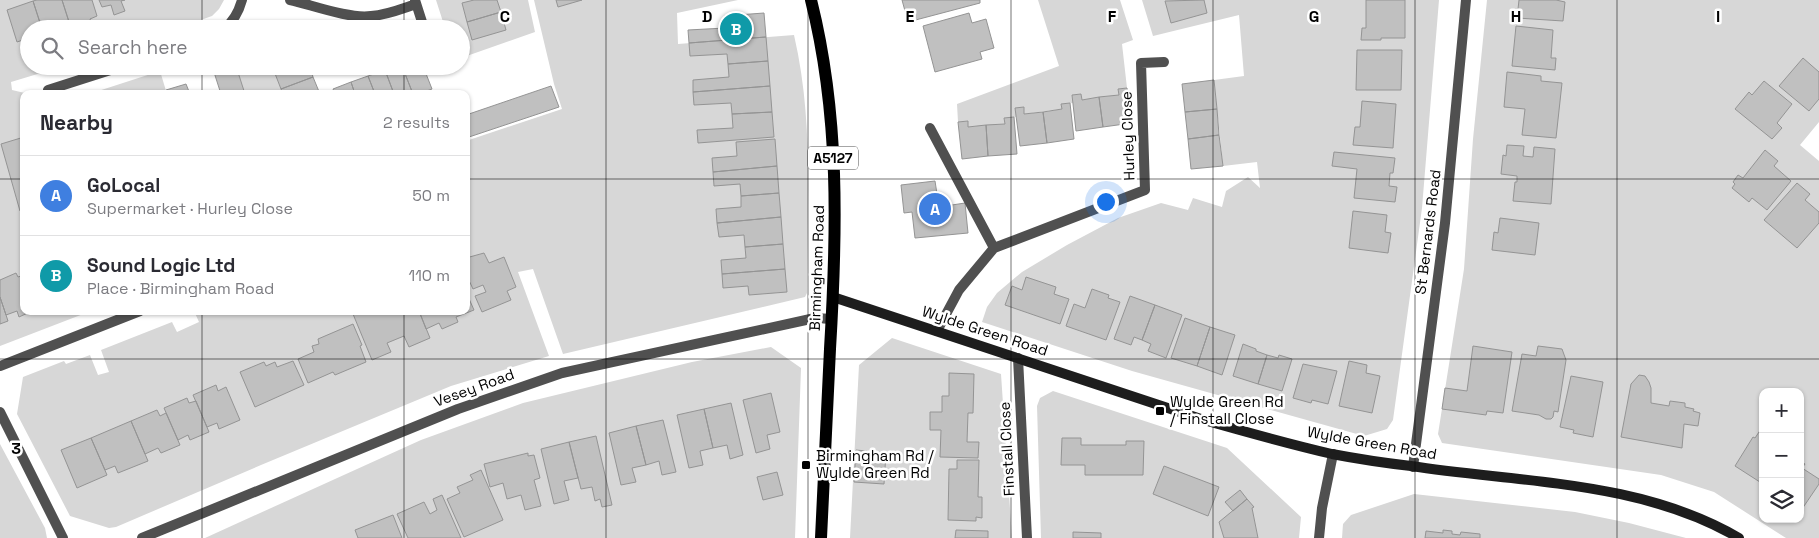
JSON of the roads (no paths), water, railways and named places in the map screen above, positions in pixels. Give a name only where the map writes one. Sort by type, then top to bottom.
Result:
[{"type":"main road","name":"Birmingham Road","points":[[811,0],[821,41],[832,129],[836,217],[821,538]]},
{"type":"street","points":[[232,20],[240,8],[242,0]]},
{"type":"street","points":[[290,0],[350,15],[368,17],[387,14],[416,2],[421,20]]},
{"type":"street","name":"St Bernards Road","points":[[1412,467],[1445,223],[1466,0]]},
{"type":"street","name":"Hurley Close","points":[[936,331],[959,290],[994,248],[1145,190],[1141,63],[1164,62]]},
{"type":"street","points":[[48,90],[95,75]]},
{"type":"street","points":[[930,128],[994,248]]},
{"type":"street","name":"Wylde Green Road","points":[[833,297],[1204,420],[1264,437],[1333,454],[1412,467],[1565,484],[1631,496],[1685,513],[1739,538]]},
{"type":"street","points":[[0,366],[130,315]]},
{"type":"street","name":"Vesey Road","points":[[142,538],[458,409],[562,373],[815,318],[832,319]]},
{"type":"street","name":"Finstall Close","points":[[1018,358],[1027,538]]},
{"type":"street","points":[[0,412],[63,538]]},
{"type":"street","points":[[1319,538],[1322,508],[1333,454]]},
{"type":"place","name":"Sound Logic Ltd","points":[[736,29]]},
{"type":"place","name":"GoLocal","points":[[935,209]]},
{"type":"place","name":"Wylde Green Rd / Finstall Close","points":[[1160,411]]},
{"type":"place","name":"Birmingham Rd / Wylde Green Rd","points":[[806,465]]}]
